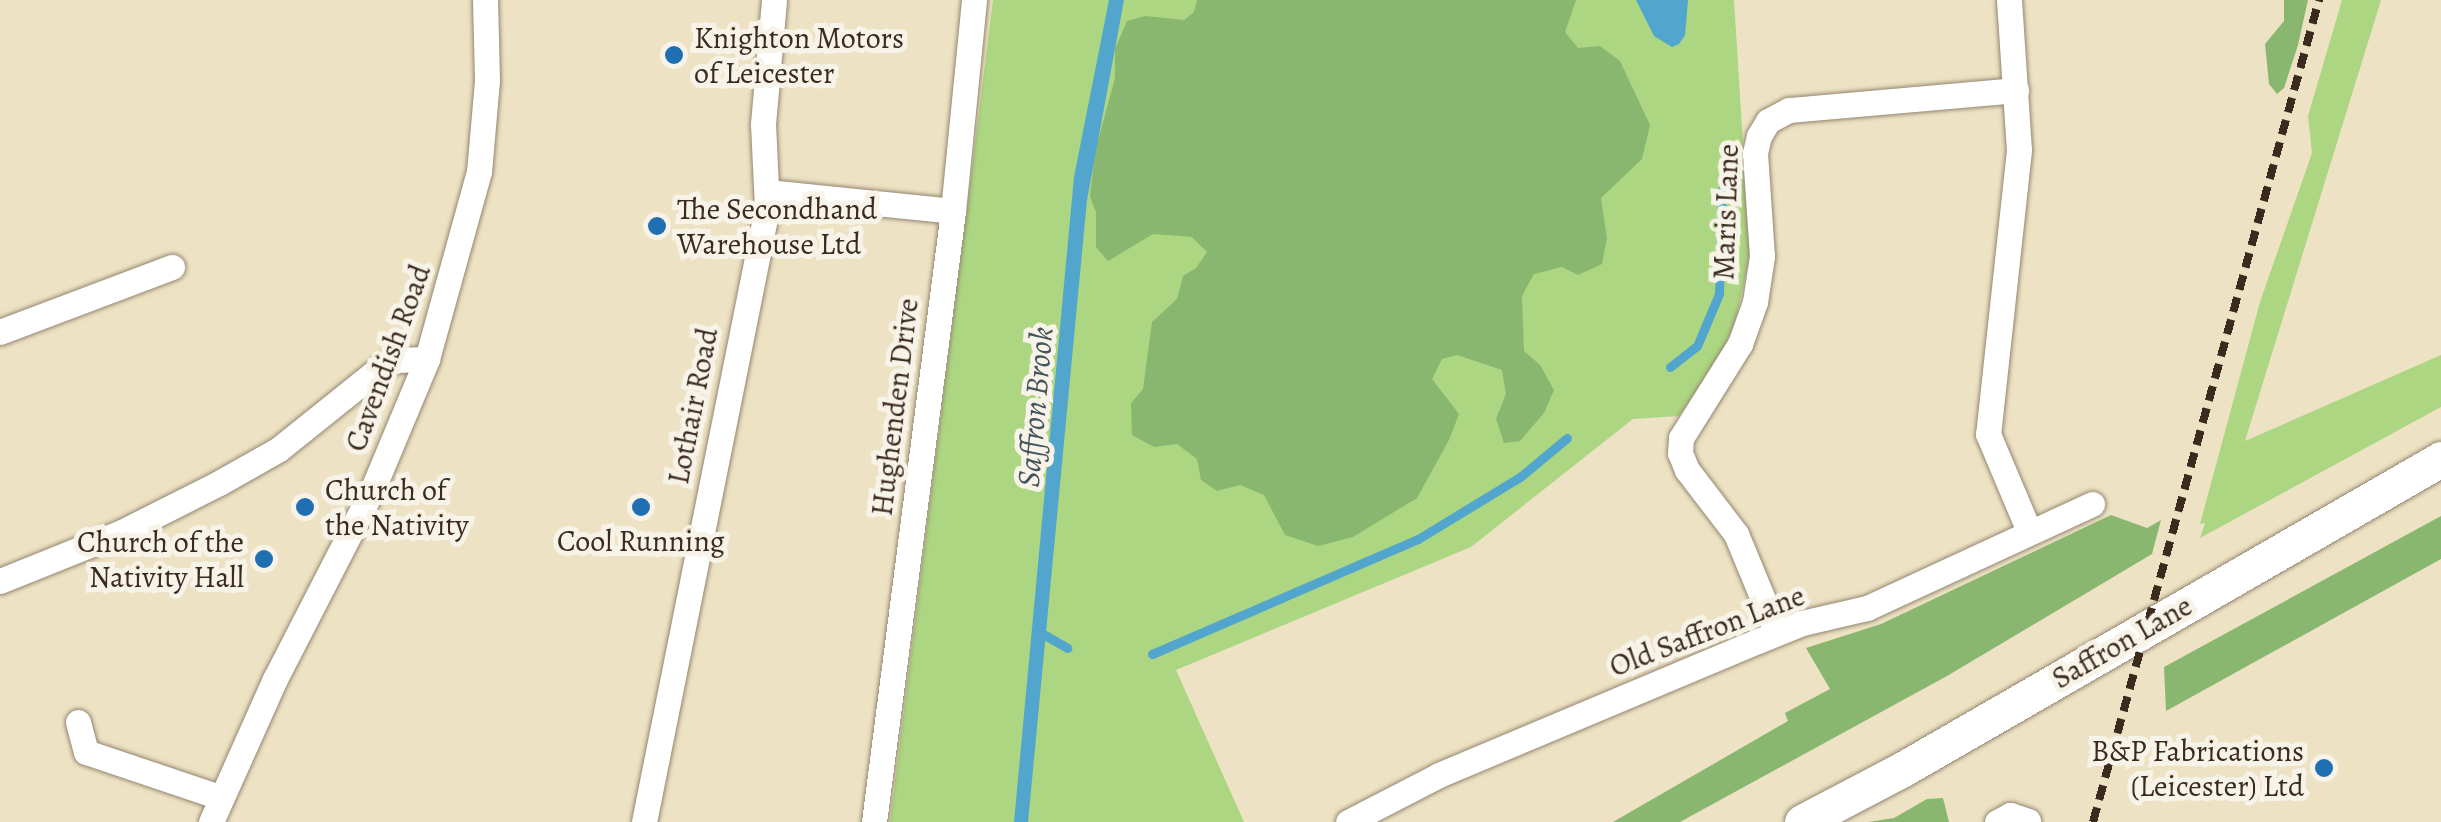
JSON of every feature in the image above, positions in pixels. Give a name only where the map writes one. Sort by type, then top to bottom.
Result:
[{"type":"main road","name":"Saffron Lane","points":[[1802,822],[1903,769],[2441,459]]},
{"type":"street","name":"Cavendish Road","points":[[216,810],[305,616],[374,486],[427,359],[479,172],[486,80],[486,0]]},
{"type":"street","name":"Lothair Road","points":[[644,822],[767,192],[764,124],[774,0]]},
{"type":"street","name":"Hughenden Drive","points":[[874,822],[953,211],[974,0]]},
{"type":"street","points":[[2008,0],[2016,90],[2017,176],[1988,434],[2029,531]]},
{"type":"street","name":"Maris Lane","points":[[1777,633],[1736,534],[1687,470],[1680,453],[1682,438],[1740,344],[1755,302],[1762,256],[1755,154],[1759,136],[1768,121],[1789,110],[2016,90]]},
{"type":"street","points":[[767,192],[953,211]]},
{"type":"street","points":[[0,332],[172,267]]},
{"type":"street","points":[[0,580],[122,532],[219,484],[279,449],[380,368],[395,360],[427,359]]},
{"type":"street","name":"Old Saffron Lane","points":[[1348,822],[1439,775],[1777,633],[1867,608],[2092,504]]},
{"type":"street","points":[[78,722],[86,752],[216,810]]},
{"type":"street","points":[[1997,822],[2010,816],[2028,820]]},
{"type":"green space","points":[[993,0],[1734,0],[1750,255],[1735,323],[1717,362],[1679,416],[1633,419],[1471,547],[1176,670],[1244,822],[890,822]]},
{"type":"green space","points":[[1197,0],[1576,0],[1565,32],[1578,48],[1600,46],[1620,61],[1650,125],[1642,159],[1601,198],[1607,238],[1602,264],[1578,275],[1562,267],[1534,274],[1522,296],[1524,351],[1540,365],[1554,390],[1544,413],[1520,441],[1504,443],[1496,419],[1506,394],[1502,370],[1457,355],[1442,359],[1432,379],[1459,414],[1417,498],[1353,537],[1318,546],[1285,535],[1264,495],[1240,485],[1217,491],[1201,480],[1197,459],[1177,444],[1154,447],[1132,435],[1131,403],[1143,389],[1152,322],[1177,299],[1183,276],[1196,268],[1207,252],[1192,237],[1153,234],[1108,261],[1096,247],[1096,212],[1090,197],[1095,152],[1115,78],[1115,49],[1127,21],[1145,16],[1184,20],[1194,12]]},
{"type":"green space","points":[[2284,0],[2308,0],[2284,88],[2277,94],[2269,84],[2265,44],[2284,21]]},
{"type":"green space","points":[[2342,0],[2381,0],[2245,441],[2441,355],[2441,407],[2200,538],[2205,523],[2200,524],[2260,302],[2312,153],[2308,116]]},
{"type":"green space","points":[[2111,515],[2147,528],[2161,520],[2152,554],[1947,676],[1680,822],[1613,822],[1788,721],[1785,713],[1830,689],[1806,648],[1881,624]]},
{"type":"green space","points":[[2441,516],[2441,559],[2166,711],[2164,667]]},
{"type":"green space","points":[[1943,798],[1949,822],[1868,822],[1894,818],[1927,799]]},
{"type":"water","points":[[1109,0],[1124,0],[1087,200],[1028,822],[1014,822],[1074,177]]},
{"type":"water","points":[[1636,0],[1688,0],[1685,35],[1679,44],[1672,47],[1654,36]]},
{"type":"waterway","points":[[1670,367],[1697,346],[1719,294],[1722,189]]},
{"type":"waterway","points":[[1152,654],[1418,539],[1520,477],[1567,438]]},
{"type":"waterway","points":[[1038,631],[1067,648]]},
{"type":"railway","points":[[2093,822],[2319,0]]},
{"type":"place","name":"Knighton Motors of Leicester","points":[[674,55]]},
{"type":"place","name":"The Secondhand Warehouse Ltd","points":[[657,226]]},
{"type":"place","name":"Church of the Nativity","points":[[305,507]]},
{"type":"place","name":"Cool Running","points":[[641,507]]},
{"type":"place","name":"Church of the Nativity Hall","points":[[264,559]]},
{"type":"place","name":"B&P Fabrications (Leicester) Ltd","points":[[2324,768]]},
{"type":"water label","name":"Saffron Brook","points":[[1035,407]]}]
